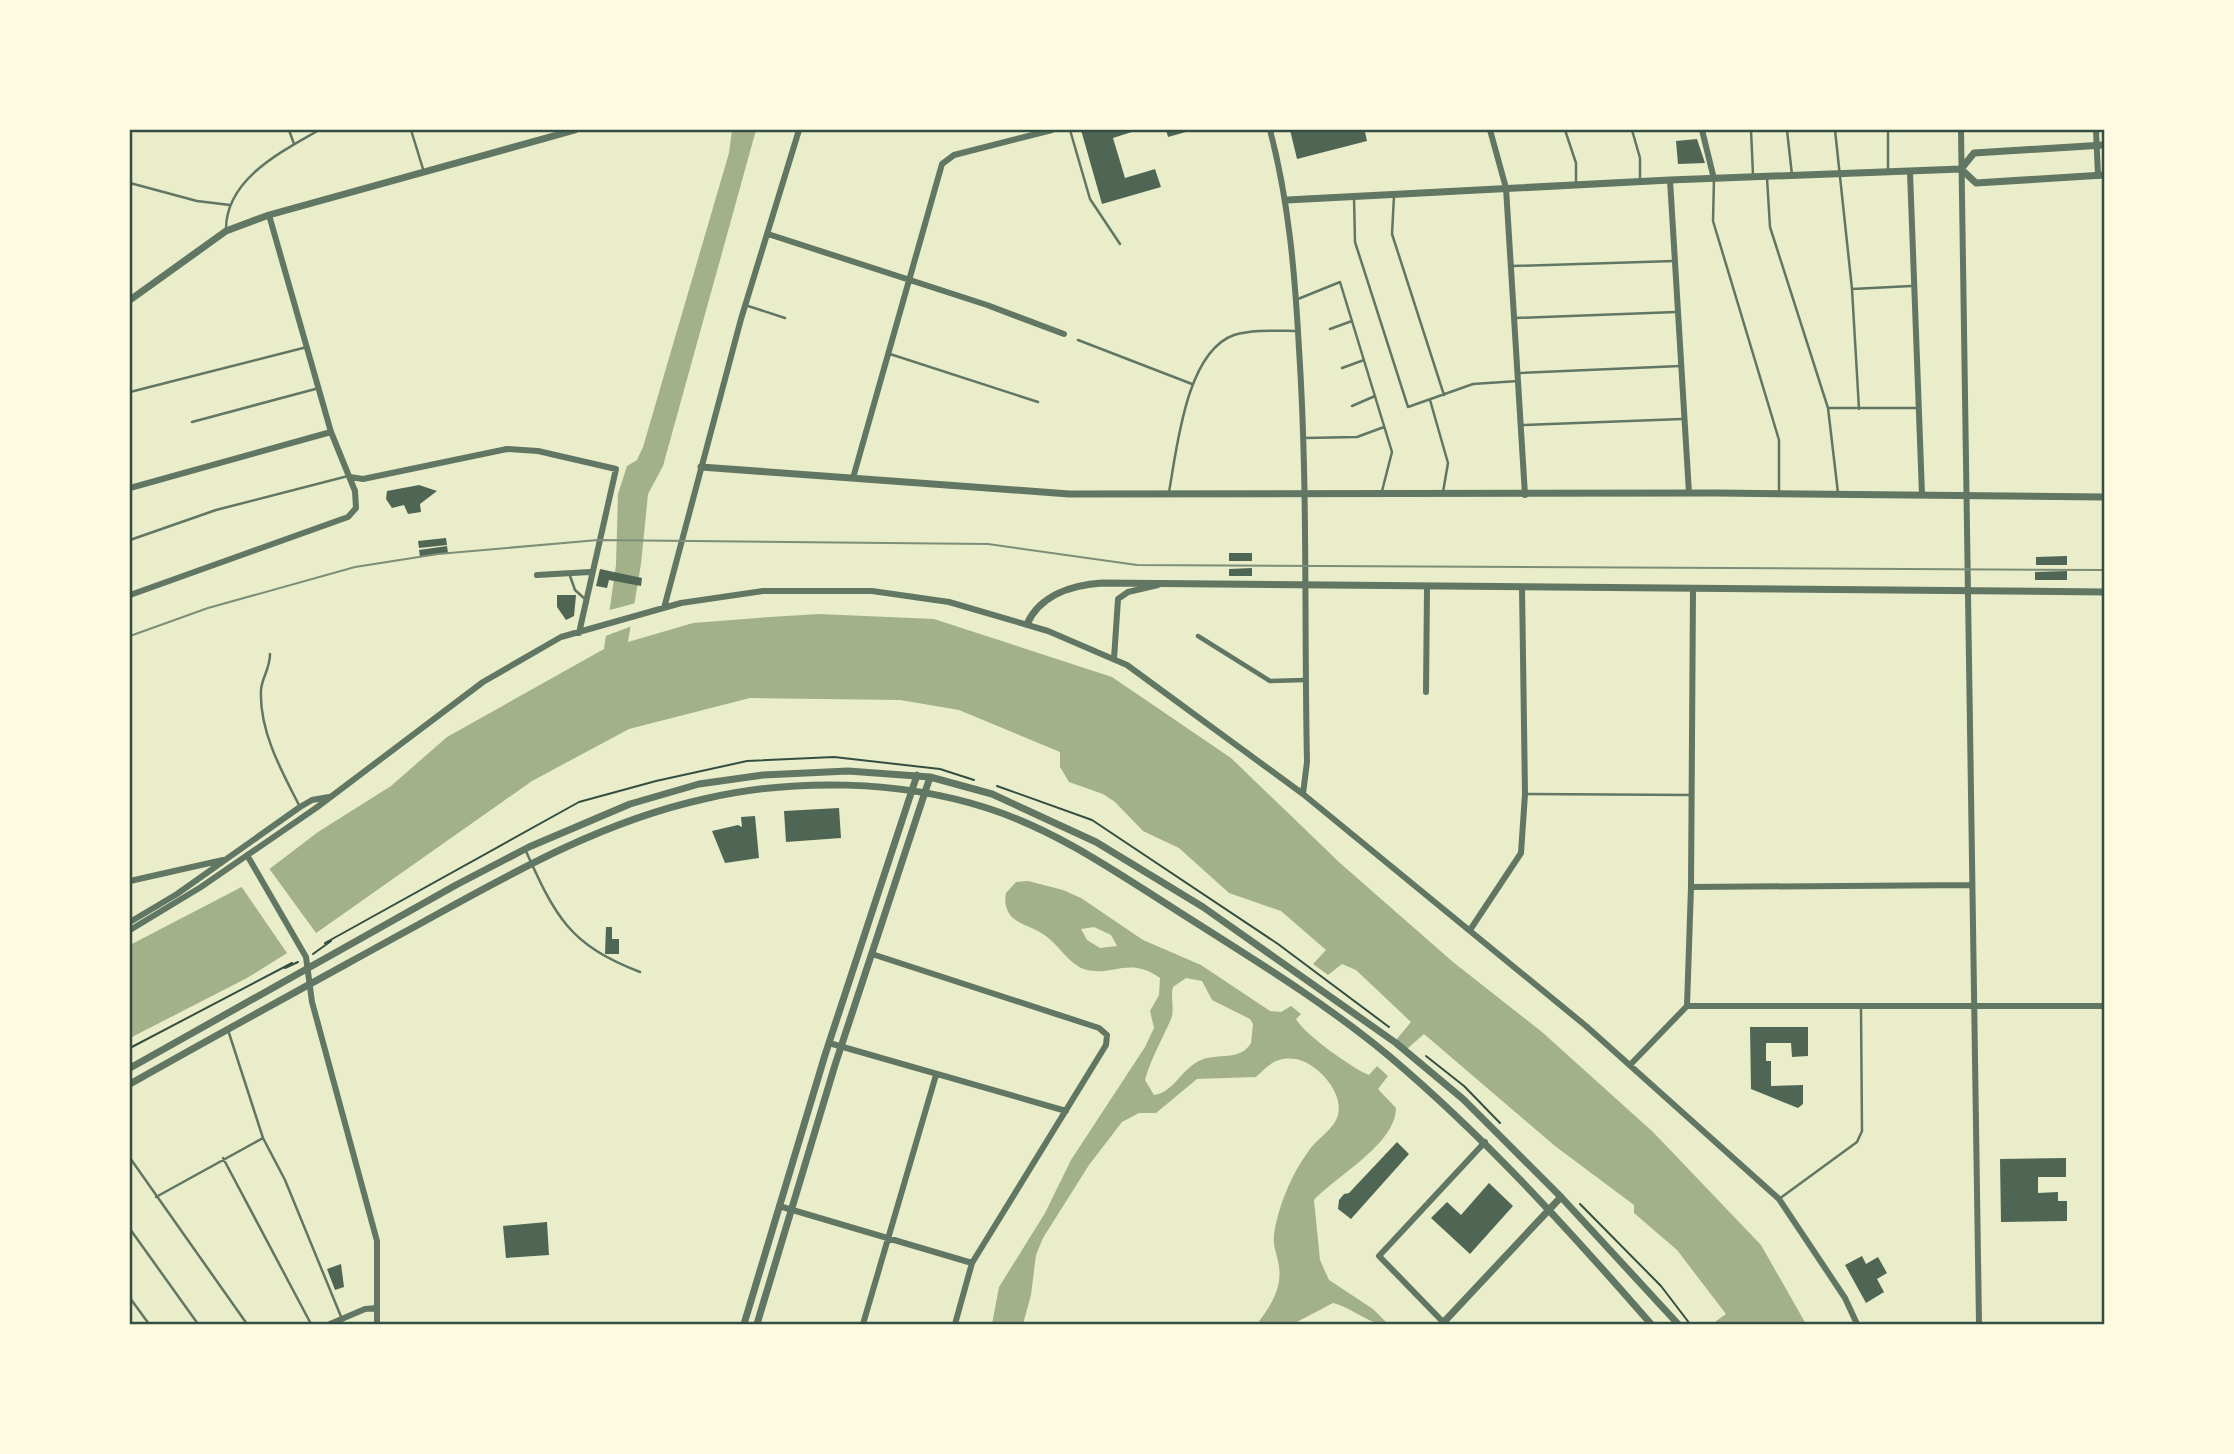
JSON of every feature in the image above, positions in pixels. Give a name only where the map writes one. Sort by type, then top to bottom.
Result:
[{"type":"street","points":[[130,300],[226,231],[269,215],[575,130]]},
{"type":"street","points":[[664,608],[746,305],[799,130]]},
{"type":"street","points":[[853,478],[942,164],[954,155],[1052,130]]},
{"type":"street","points":[[1270,130],[1287,200],[1305,438],[1307,762],[1303,794]]},
{"type":"street","points":[[1490,130],[1506,188],[1525,495]]},
{"type":"street","points":[[1702,130],[1714,179]]},
{"type":"street","points":[[1961,130],[1979,1325]]},
{"type":"street","points":[[1287,200],[1670,180],[1961,169],[1976,183],[2101,176],[2101,145],[2096,130]]},
{"type":"street","points":[[1961,169],[1974,153],[2101,145]]},
{"type":"street","points":[[1910,172],[1922,494]]},
{"type":"street","points":[[1670,180],[1682,419],[1689,493]]},
{"type":"street","points":[[130,595],[348,517],[356,508],[357,501],[350,477],[342,466],[331,432],[269,215]]},
{"type":"street","points":[[768,234],[987,305],[1064,334]]},
{"type":"street","points":[[130,488],[331,432]]},
{"type":"street","points":[[350,477],[363,479],[507,449],[538,451],[616,469],[590,572],[579,633]]},
{"type":"street","points":[[701,467],[928,486],[1069,494],[1689,493],[2105,496]]},
{"type":"street","points":[[537,575],[590,572]]},
{"type":"street","points":[[1027,624],[1037,607],[1072,587],[1102,583],[1305,587],[2105,592]]},
{"type":"street","points":[[1114,659],[1118,599],[1128,593],[1166,584]]},
{"type":"street","points":[[1469,930],[1521,853],[1525,794],[1522,587]]},
{"type":"street","points":[[1426,692],[1427,588]]},
{"type":"street","points":[[130,930],[247,855],[331,796],[483,682],[561,637],[635,615],[715,597],[846,589],[927,598],[1027,624],[1114,659],[1216,727],[1303,794],[1630,1065],[1779,1199],[1845,1298],[1857,1325]]},
{"type":"street","points":[[1630,1065],[1687,1006],[1691,887],[1693,589]]},
{"type":"street","points":[[1198,636],[1270,681],[1305,680]]},
{"type":"street","points":[[813,771],[813,788]]},
{"type":"street","points":[[130,1068],[456,885],[525,849],[630,804],[699,784],[813,771],[888,771],[930,777],[992,794],[1043,814],[1096,842],[1203,907],[1396,1043],[1463,1099],[1561,1197],[1678,1325]]},
{"type":"street","points":[[744,1325],[829,1043],[917,775]]},
{"type":"street","points":[[757,1325],[842,1047],[930,777]]},
{"type":"street","points":[[699,784],[703,799]]},
{"type":"street","points":[[130,1084],[531,862],[623,822],[703,799],[763,789],[813,788],[924,793],[989,809],[1035,827],[1092,856],[1308,996],[1386,1054],[1485,1142],[1651,1325]]},
{"type":"street","points":[[130,922],[191,884],[300,807],[312,800],[331,796]]},
{"type":"street","points":[[247,855],[306,957],[312,1002],[377,1241],[377,1325]]},
{"type":"street","points":[[130,881],[229,858]]},
{"type":"street","points":[[184,869],[191,884]]},
{"type":"street","points":[[1691,887],[1972,885]]},
{"type":"street","points":[[872,954],[1099,1028],[1107,1035],[1106,1045],[972,1263],[955,1325]]},
{"type":"street","points":[[1687,1006],[2105,1006]]},
{"type":"street","points":[[829,1043],[1066,1111]]},
{"type":"street","points":[[863,1325],[936,1075]]},
{"type":"street","points":[[1485,1142],[1379,1256],[1444,1324],[1561,1197]]},
{"type":"street","points":[[779,1206],[972,1263]]},
{"type":"street","points":[[330,1325],[365,1309],[376,1308]]},
{"type":"lane","points":[[289,130],[294,144]]},
{"type":"lane","points":[[226,231],[230,205],[241,186],[294,144],[319,130]]},
{"type":"lane","points":[[411,130],[424,173]]},
{"type":"lane","points":[[1070,130],[1090,199],[1120,244]]},
{"type":"lane","points":[[1565,130],[1576,163],[1576,185]]},
{"type":"lane","points":[[1632,130],[1640,158],[1640,182]]},
{"type":"lane","points":[[1751,130],[1753,178]]},
{"type":"lane","points":[[1787,130],[1792,176]]},
{"type":"lane","points":[[1835,130],[1852,289],[1859,409]]},
{"type":"lane","points":[[1888,130],[1888,173]]},
{"type":"lane","points":[[1767,178],[1770,227],[1828,408],[1838,495]]},
{"type":"lane","points":[[1714,179],[1713,221],[1716,234],[1779,440],[1780,495]]},
{"type":"lane","points":[[130,183],[197,201],[230,205]]},
{"type":"lane","points":[[1395,194],[1392,234],[1444,395]]},
{"type":"lane","points":[[1354,197],[1355,242],[1408,407],[1474,384],[1518,381]]},
{"type":"lane","points":[[1511,266],[1674,261]]},
{"type":"lane","points":[[1296,300],[1340,282],[1392,452],[1381,494]]},
{"type":"lane","points":[[1852,289],[1913,286]]},
{"type":"lane","points":[[746,305],[785,318]]},
{"type":"lane","points":[[1514,318],[1676,312]]},
{"type":"lane","points":[[1330,329],[1352,321]]},
{"type":"lane","points":[[1169,493],[1192,384],[1216,345],[1245,332],[1298,331]]},
{"type":"lane","points":[[1078,340],[1192,384]]},
{"type":"lane","points":[[130,392],[307,346]]},
{"type":"lane","points":[[887,353],[1038,402]]},
{"type":"lane","points":[[1342,368],[1364,360]]},
{"type":"lane","points":[[1517,373],[1679,366]]},
{"type":"lane","points":[[192,422],[319,388]]},
{"type":"lane","points":[[1352,406],[1376,396]]},
{"type":"lane","points":[[1430,398],[1448,463],[1442,495]]},
{"type":"lane","points":[[1828,408],[1919,408]]},
{"type":"lane","points":[[1521,425],[1682,419]]},
{"type":"lane","points":[[1305,438],[1357,437],[1385,427]]},
{"type":"lane","points":[[130,540],[216,510],[350,477]]},
{"type":"lane","points":[[569,573],[575,590],[585,598]]},
{"type":"lane","points":[[270,654],[270,669],[261,687],[262,712],[269,739],[300,807]]},
{"type":"lane","points":[[1525,794],[1692,795]]},
{"type":"lane","points":[[525,849],[544,893],[580,942],[614,962],[640,972]]},
{"type":"lane","points":[[1779,1199],[1857,1142],[1862,1131],[1861,1006]]},
{"type":"lane","points":[[229,1030],[263,1138],[285,1180],[342,1319]]},
{"type":"lane","points":[[156,1197],[263,1138]]},
{"type":"lane","points":[[130,1158],[247,1325]]},
{"type":"lane","points":[[223,1158],[311,1325]]},
{"type":"lane","points":[[130,1229],[198,1325]]},
{"type":"lane","points":[[130,1298],[149,1325]]},
{"type":"path","points":[[325,943],[579,802],[656,782],[747,761],[834,757],[940,769],[979,781]]},
{"type":"path","points":[[991,785],[1092,820],[1278,944],[1396,1032]]},
{"type":"path","points":[[130,1048],[292,962]]},
{"type":"path","points":[[1425,1056],[1464,1086],[1503,1126]]},
{"type":"path","points":[[1577,1201],[1661,1286],[1690,1325]]},
{"type":"shaded area","points":[[732,130],[756,130],[663,466],[648,494],[641,564],[628,642],[693,623],[770,617],[819,614],[934,619],[1112,677],[1231,758],[1340,863],[1453,962],[1542,1032],[1653,1132],[1761,1245],[1806,1324],[1712,1324],[1726,1314],[1677,1250],[1634,1213],[1634,1205],[1555,1146],[1424,1034],[1407,1049],[1396,1040],[1411,1022],[1356,970],[1342,964],[1328,975],[1313,964],[1326,950],[1281,911],[1229,893],[1179,848],[1143,831],[1115,802],[1103,794],[1069,782],[1060,767],[1060,752],[959,710],[900,700],[750,698],[629,729],[532,781],[292,950],[247,978],[130,1038],[130,945],[255,880],[318,832],[391,786],[447,737],[604,649],[616,565],[618,494],[627,466],[637,460],[643,447],[729,153]]},
{"type":"shaded area","points":[[1028,881],[1063,890],[1081,898],[1143,940],[1201,965],[1270,1011],[1281,1012],[1291,1006],[1301,1014],[1296,1019],[1309,1033],[1352,1066],[1369,1075],[1377,1066],[1388,1076],[1378,1089],[1396,1108],[1386,1134],[1376,1147],[1314,1200],[1320,1260],[1329,1280],[1373,1309],[1388,1324],[1374,1322],[1333,1303],[1293,1324],[1257,1324],[1278,1287],[1279,1270],[1274,1235],[1286,1192],[1302,1161],[1338,1115],[1337,1097],[1327,1080],[1312,1066],[1289,1058],[1273,1062],[1256,1077],[1197,1079],[1156,1113],[1139,1113],[1122,1122],[1089,1165],[1043,1238],[1036,1255],[1031,1295],[1023,1324],[992,1324],[999,1287],[1045,1213],[1071,1160],[1145,1047],[1154,1028],[1150,1011],[1159,995],[1160,978],[1140,968],[1096,971],[1075,964],[1047,937],[1011,916],[1005,896],[1016,882]],"holes":[[[1094,927],[1111,935],[1117,946],[1100,948],[1087,940],[1081,929]],[[1186,978],[1202,981],[1212,1000],[1250,1019],[1253,1024],[1251,1043],[1241,1052],[1195,1063],[1167,1090],[1154,1095],[1145,1080],[1171,1019],[1173,987]]]},
{"type":"pier","points":[[636,603],[632,626],[603,637],[606,611]]},
{"type":"pier","points":[[268,867],[319,937],[289,956],[241,886]]},
{"type":"building","points":[[1081,130],[1138,130],[1113,138],[1125,178],[1155,169],[1161,187],[1102,204]]},
{"type":"building","points":[[1166,130],[1193,130],[1168,137]]},
{"type":"building","points":[[1290,130],[1372,130],[1365,132],[1367,141],[1297,159]]},
{"type":"building","points":[[1697,139],[1705,163],[1678,164],[1676,141]]},
{"type":"building","points":[[419,485],[437,491],[420,504],[421,512],[408,514],[404,505],[392,508],[386,499],[387,491]]},
{"type":"building","points":[[446,538],[447,545],[419,548],[418,541]]},
{"type":"building","points":[[447,546],[448,553],[420,557],[419,550]]},
{"type":"building","points":[[1229,553],[1252,553],[1252,561],[1229,561]]},
{"type":"building","points":[[2067,556],[2067,565],[2036,565],[2036,557]]},
{"type":"building","points":[[1252,568],[1252,576],[1229,576],[1229,569]]},
{"type":"building","points":[[600,569],[642,578],[641,586],[609,580],[607,588],[596,586]]},
{"type":"building","points":[[2067,571],[2067,580],[2035,580],[2035,572]]},
{"type":"building","points":[[557,595],[576,595],[574,616],[566,620],[557,607]]},
{"type":"building","points":[[839,808],[841,838],[786,842],[784,811]]},
{"type":"building","points":[[755,816],[759,858],[725,863],[712,831],[738,825],[742,827],[741,817]]},
{"type":"building","points":[[606,927],[612,927],[612,939],[619,939],[619,954],[605,954]]},
{"type":"building","points":[[1750,1027],[1808,1027],[1808,1056],[1792,1057],[1791,1043],[1766,1043],[1766,1061],[1771,1061],[1771,1086],[1803,1085],[1803,1104],[1798,1108],[1751,1089]]},
{"type":"building","points":[[1397,1142],[1409,1154],[1351,1219],[1338,1209],[1339,1200],[1349,1193]]},
{"type":"building","points":[[2066,1158],[2066,1177],[2038,1177],[2038,1193],[2058,1192],[2058,1201],[2067,1201],[2067,1221],[2001,1222],[2000,1159]]},
{"type":"building","points":[[1489,1183],[1513,1206],[1470,1254],[1431,1218],[1447,1202],[1461,1215]]},
{"type":"building","points":[[547,1222],[549,1255],[506,1258],[503,1226]]},
{"type":"building","points":[[1862,1256],[1866,1264],[1878,1257],[1887,1273],[1877,1279],[1884,1292],[1866,1303],[1845,1265]]},
{"type":"building","points":[[341,1264],[344,1287],[335,1290],[327,1269]]},
{"type":"tram line","points":[[130,636],[208,608],[355,567],[438,554],[598,540],[988,544],[1137,565],[2104,570]]}]
